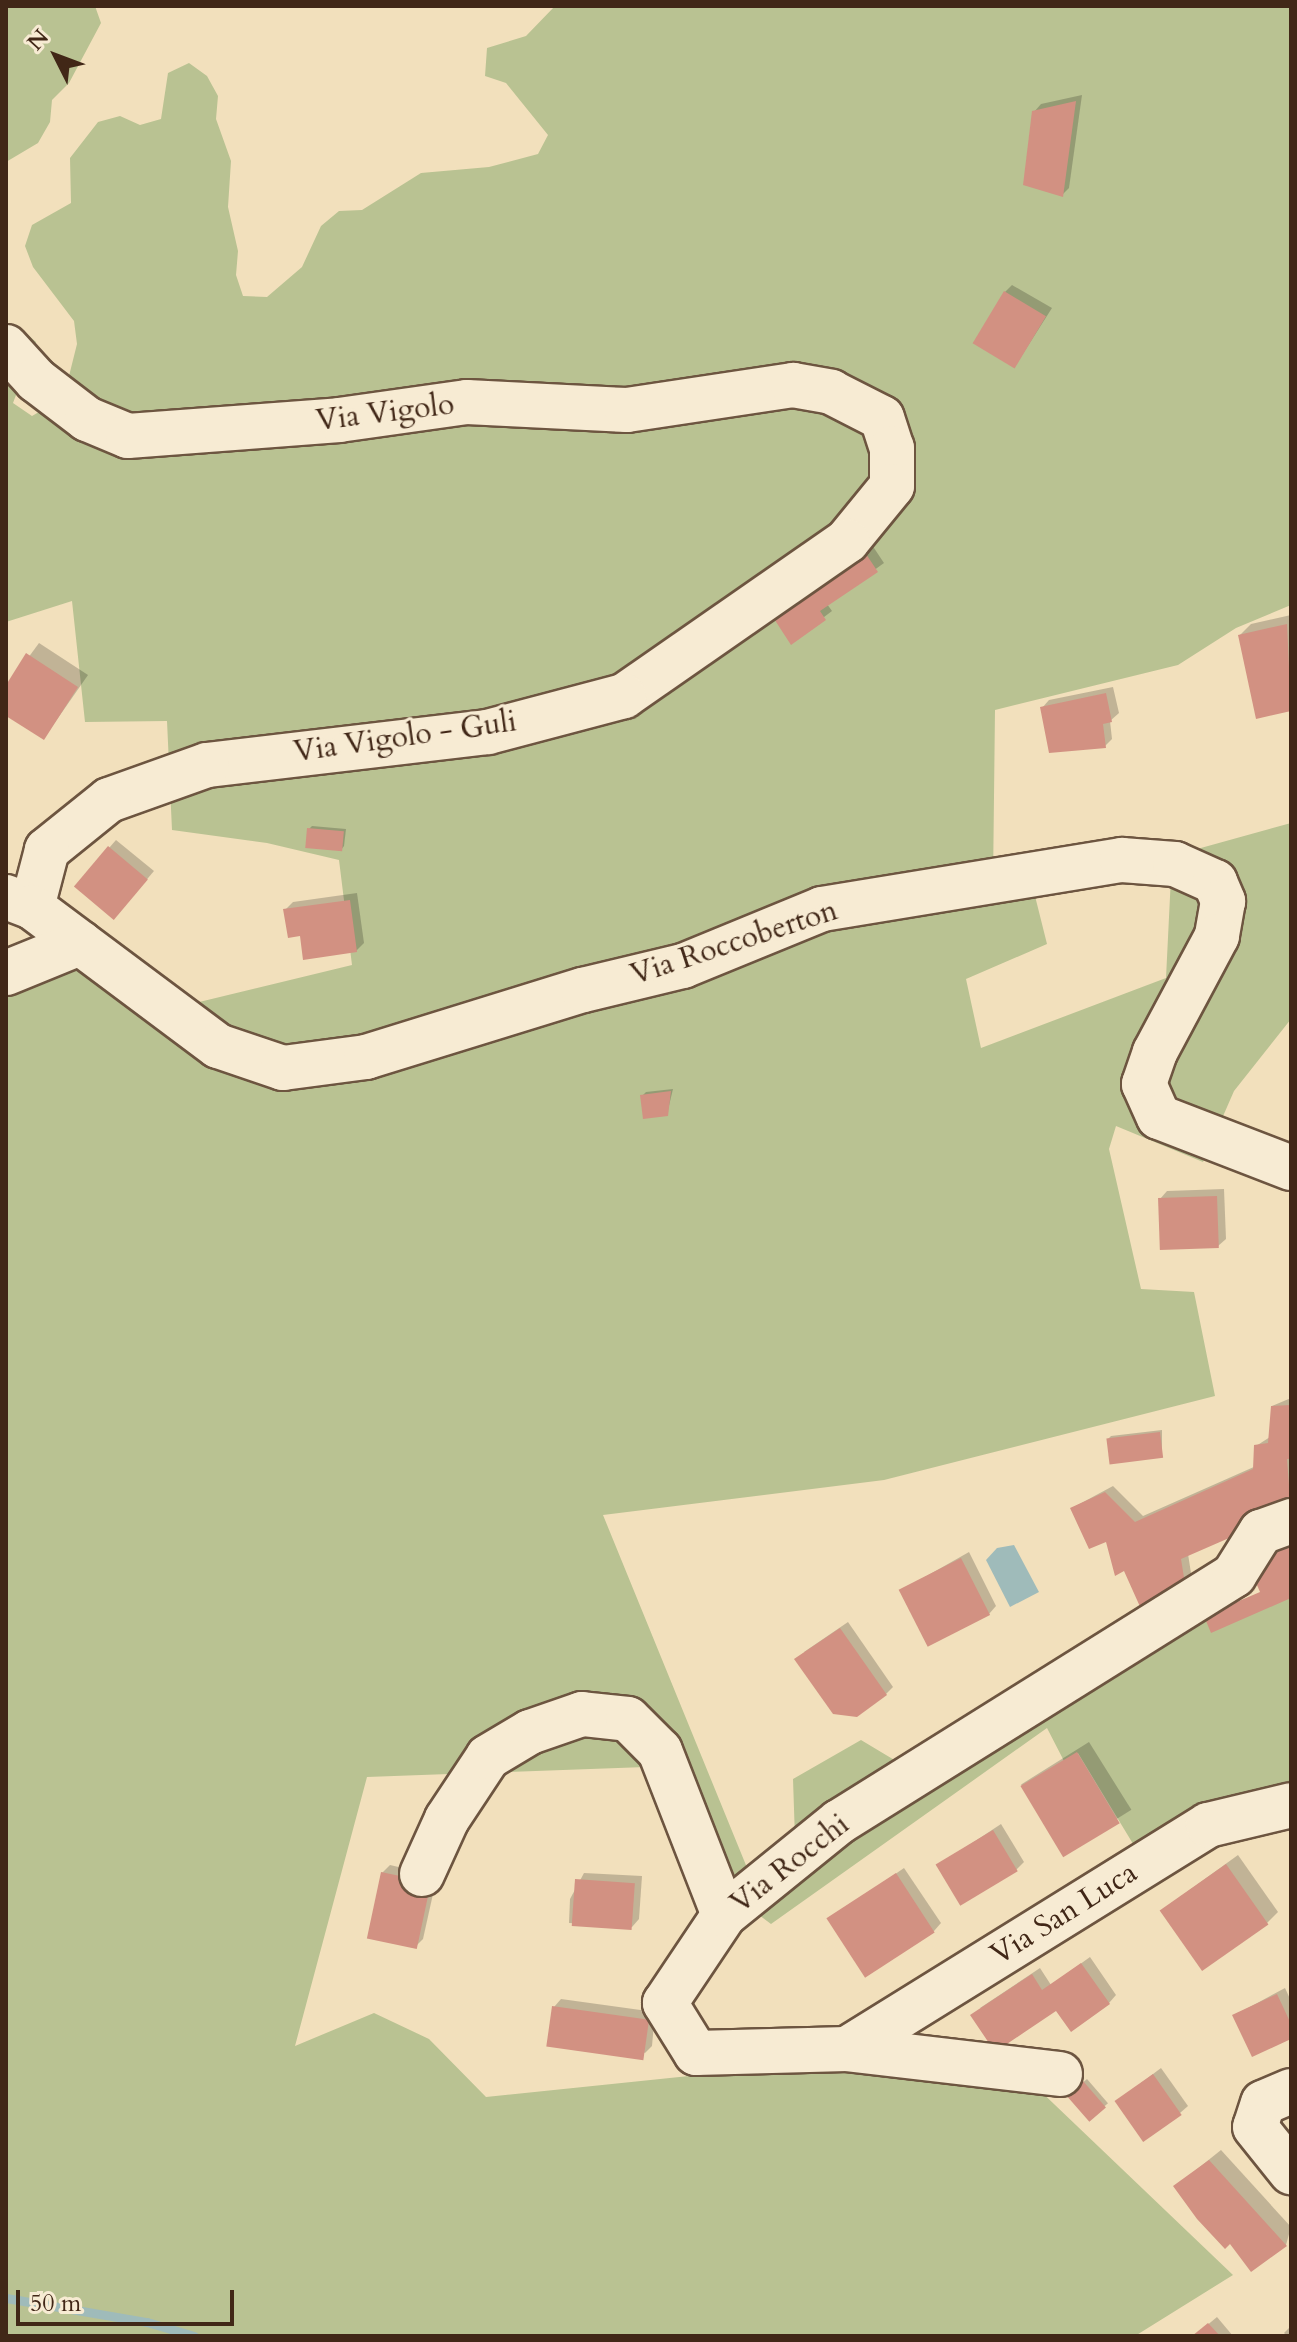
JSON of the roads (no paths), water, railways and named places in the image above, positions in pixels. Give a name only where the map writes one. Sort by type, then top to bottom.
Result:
[{"type":"street","name":"Via Vigolo","points":[[6,347],[36,380],[87,419],[128,436],[339,420],[467,402],[627,410],[744,388],[793,385]]},
{"type":"street","name":"Via Vigolo - Guli","points":[[19,902],[47,850],[109,800],[207,765],[488,732],[624,696],[738,620],[847,541],[892,486],[892,448],[882,418],[831,392],[793,385]]},
{"type":"street","name":"Via Roccoberton","points":[[19,902],[80,943],[218,1046],[283,1068],[366,1057],[583,990],[683,966],[822,909],[1122,860],[1175,864],[1215,882],[1223,901],[1217,936],[1155,1052],[1144,1084],[1159,1117],[1291,1168]]},
{"type":"street","points":[[6,973],[80,943]]},
{"type":"street","name":"Via Rocchi","points":[[1060,2074],[847,2049],[696,2053],[665,2003],[724,1915],[839,1822],[1234,1575],[1261,1532],[1291,1521]]},
{"type":"street","points":[[422,1874],[447,1819],[488,1757],[530,1732],[582,1714],[628,1719],[660,1751],[724,1915]]},
{"type":"street","name":"Via San Luca","points":[[847,2049],[1208,1825],[1291,1805]]},
{"type":"street","points":[[1291,2091],[1263,2103],[1255,2127],[1291,2172]]},
{"type":"water","points":[[1014,1545],[1039,1592],[1010,1607],[986,1560],[997,1548]]},
{"type":"waterway","points":[[6,2298],[147,2322],[194,2336]]}]
